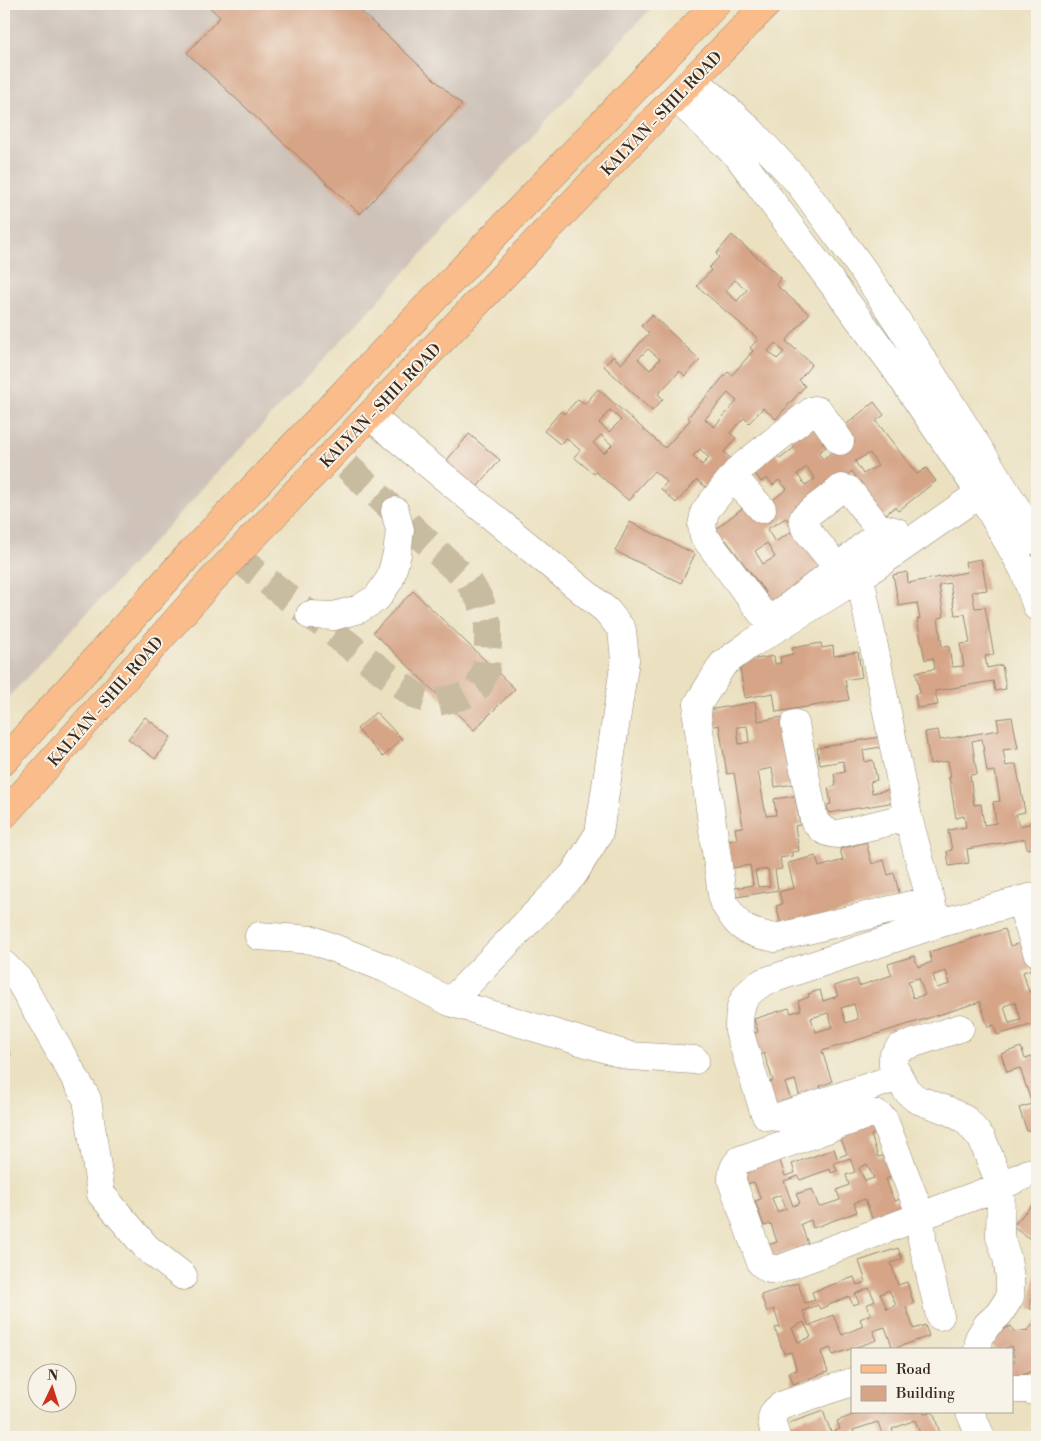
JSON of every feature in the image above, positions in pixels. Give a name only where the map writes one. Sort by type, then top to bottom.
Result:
[{"type":"main road","name":"KALYAN - SHIL ROAD","points":[[4,761],[188,556],[716,4]]},
{"type":"main road","name":"KALYAN - SHIL ROAD","points":[[4,815],[212,580],[608,166],[767,4]]},
{"type":"street","points":[[694,79],[750,130],[799,183],[871,282],[930,371],[1037,541]]},
{"type":"street","points":[[676,98],[738,156],[894,365],[980,493],[1024,570],[1037,607]]},
{"type":"street","points":[[840,441],[819,412],[815,410],[747,462],[705,511],[702,526],[704,536],[764,615],[774,616],[779,614],[848,572],[905,545],[980,493]]},
{"type":"street","points":[[370,416],[608,611],[622,630],[624,660],[599,833],[573,875],[450,1002]]},
{"type":"street","points":[[733,477],[762,509]]},
{"type":"street","points":[[881,531],[846,488],[838,490],[803,519],[805,528],[848,572],[908,817],[934,912]]},
{"type":"street","points":[[310,615],[334,616],[359,609],[376,598],[390,579],[397,554],[400,530],[395,511]]},
{"type":"street","points":[[905,545],[897,532],[887,529],[881,531],[848,572],[723,664],[698,704],[697,716],[723,901],[734,920],[749,932],[775,938],[1029,898],[1037,952]]},
{"type":"street","points":[[795,724],[814,820],[819,828],[827,833],[838,834],[908,817]]},
{"type":"street","points":[[899,1077],[778,1117],[767,1116],[739,1031],[738,1018],[741,1006],[747,995],[763,982],[934,912]]},
{"type":"street","points":[[259,936],[314,940],[385,968],[450,1002],[630,1056],[695,1060]]},
{"type":"street","points":[[4,965],[19,980],[86,1099],[101,1194],[147,1248],[182,1276]]},
{"type":"street","points":[[960,1028],[899,1048],[894,1057],[893,1066],[906,1090],[916,1099],[949,1111],[966,1120],[982,1139],[1001,1186],[1000,1237],[1007,1258],[1010,1296],[999,1314],[987,1325],[979,1338],[978,1348]]},
{"type":"street","points":[[940,1316],[922,1240],[920,1216],[884,1120],[880,1116],[874,1113],[869,1114],[740,1160],[735,1165],[732,1172],[732,1181],[760,1263],[769,1269],[780,1269],[920,1216],[1001,1186],[1029,1174],[1037,1172]]},
{"type":"street","points":[[776,1437],[772,1422],[772,1414],[776,1409],[851,1382]]},
{"type":"street","points":[[1014,1389],[1026,1389],[1037,1392]]},
{"type":"street","points":[[971,1414],[980,1437]]},
{"type":"shaded area","points":[[4,4],[655,4],[4,702]]},
{"type":"building","points":[[206,4],[353,4],[462,105],[360,214],[187,53],[220,17]]},
{"type":"building","points":[[732,235],[781,278],[776,285],[809,314],[786,341],[812,364],[799,380],[805,386],[776,419],[763,408],[749,423],[744,418],[730,433],[736,438],[724,452],[732,460],[707,488],[697,480],[676,503],[661,489],[667,482],[654,471],[629,501],[596,472],[594,474],[574,457],[580,450],[566,438],[560,444],[544,431],[561,411],[564,414],[578,399],[585,404],[598,389],[665,448],[690,420],[688,417],[728,372],[732,375],[753,351],[750,348],[758,339],[697,286],[719,257],[716,254]],"holes":[[[735,280],[747,290],[737,301],[725,291]],[[775,343],[784,352],[777,359],[768,351]],[[728,393],[737,401],[714,427],[705,419]],[[610,410],[621,420],[609,432],[599,423]],[[601,435],[612,445],[604,453],[593,443]],[[700,449],[709,458],[702,465],[693,456]]]},
{"type":"building","points":[[652,315],[700,360],[685,376],[680,371],[658,394],[663,399],[652,411],[604,366],[613,356],[621,364],[649,333],[641,326]],"holes":[[[648,349],[660,359],[650,370],[638,359]]]},
{"type":"building","points":[[874,402],[884,415],[876,421],[917,474],[926,468],[936,481],[898,511],[895,507],[878,520],[872,503],[852,471],[793,518],[831,568],[773,612],[760,598],[766,593],[726,540],[720,542],[712,532],[750,502],[764,507],[787,489],[779,480],[773,485],[767,478],[761,482],[754,472],[775,453],[780,459],[795,447],[790,441],[812,418],[827,437],[822,442],[826,447],[818,453],[823,459],[847,441],[851,446],[855,443],[846,433],[838,431]],"holes":[[[870,453],[878,466],[863,474],[855,461]],[[807,467],[815,479],[805,485],[797,474]],[[786,518],[794,530],[775,542],[767,529]],[[767,543],[775,557],[763,564],[755,551]]]},
{"type":"building","points":[[469,434],[500,460],[473,492],[442,466]]},
{"type":"building","points":[[630,522],[695,554],[681,583],[615,551]]},
{"type":"building","points":[[981,559],[987,590],[972,592],[975,608],[985,607],[994,655],[985,656],[987,668],[1002,665],[1006,689],[995,691],[993,681],[935,691],[938,705],[917,708],[915,694],[920,693],[916,672],[935,669],[933,658],[925,660],[917,619],[920,619],[917,603],[899,606],[893,575],[907,572],[908,583],[967,572],[965,562]],"holes":[[[950,583],[955,615],[965,614],[970,643],[960,644],[964,666],[952,667],[949,646],[942,647],[938,618],[944,617],[939,585]]]},
{"type":"building","points":[[413,591],[515,689],[474,730],[373,632]]},
{"type":"building","points":[[821,643],[822,648],[833,646],[834,656],[858,652],[862,677],[845,680],[849,700],[776,712],[773,693],[745,698],[738,657],[756,654],[756,659],[774,656],[775,664],[781,663],[780,657],[793,654],[792,648]]},
{"type":"building","points":[[755,702],[758,721],[782,717],[794,784],[775,787],[772,768],[758,771],[766,816],[776,815],[774,799],[795,796],[800,825],[795,826],[799,851],[792,852],[792,856],[780,858],[782,869],[775,870],[778,890],[737,897],[735,888],[753,885],[750,865],[732,868],[727,841],[737,840],[735,828],[743,827],[734,773],[727,774],[719,725],[704,728],[702,711]],"holes":[[[747,726],[749,742],[739,744],[737,727]],[[768,869],[770,886],[758,887],[755,871]]]},
{"type":"building","points":[[376,712],[402,739],[383,757],[357,729]]},
{"type":"building","points":[[145,717],[171,737],[155,759],[128,739]]},
{"type":"building","points":[[1012,717],[1018,748],[1003,750],[1006,766],[1016,764],[1025,812],[1016,814],[1019,826],[1034,823],[1037,847],[1027,849],[1025,839],[967,849],[969,863],[949,866],[947,851],[952,850],[948,830],[966,827],[964,816],[956,818],[948,761],[930,764],[925,732],[938,730],[940,740],[999,730],[997,719]],"holes":[[[982,739],[987,772],[995,771],[1000,801],[993,802],[996,823],[984,825],[981,804],[974,805],[970,775],[977,774],[972,741]]]},
{"type":"building","points":[[879,737],[881,747],[863,750],[865,762],[873,760],[877,780],[870,782],[872,793],[893,789],[895,802],[829,813],[827,805],[831,804],[828,788],[836,786],[834,774],[845,772],[843,761],[820,765],[817,748]]},
{"type":"building","points":[[866,842],[872,864],[884,860],[888,875],[894,873],[900,896],[782,928],[776,906],[782,904],[779,892],[794,888],[788,863],[816,856],[819,867],[843,860],[840,849]]},
{"type":"building","points":[[1005,929],[1010,946],[1023,942],[1032,969],[1023,972],[1029,992],[1037,989],[1037,1023],[997,1035],[994,1025],[988,1027],[980,1002],[822,1051],[832,1082],[820,1086],[824,1100],[774,1115],[764,1083],[773,1081],[764,1053],[756,1056],[749,1035],[758,1032],[754,1019],[789,1008],[791,1013],[801,1010],[798,1001],[809,997],[808,994],[820,990],[823,1001],[838,996],[834,986],[857,979],[859,986],[892,975],[888,964],[914,956],[918,967],[932,962],[929,952]],"holes":[[[946,971],[950,984],[937,988],[933,975]],[[919,978],[925,995],[913,998],[908,981]],[[1015,1002],[1021,1020],[1009,1023],[1004,1006]],[[854,1004],[858,1019],[846,1023],[841,1008]],[[828,1013],[833,1027],[816,1032],[811,1018]],[[795,1080],[800,1098],[791,1100],[785,1083]]]},
{"type":"building","points":[[1021,1047],[1025,1059],[1037,1055],[1037,1127],[1027,1131],[1019,1108],[1032,1104],[1020,1068],[1007,1072],[1001,1054]]},
{"type":"building","points":[[4,1051],[11,1054],[4,1071]]},
{"type":"building","points":[[878,1120],[882,1131],[871,1135],[878,1157],[887,1155],[894,1176],[886,1179],[894,1201],[905,1198],[910,1209],[873,1221],[865,1199],[854,1203],[857,1212],[813,1228],[811,1220],[801,1224],[808,1244],[772,1257],[768,1245],[777,1242],[771,1224],[764,1226],[755,1201],[761,1199],[754,1182],[746,1184],[740,1168],[778,1155],[785,1176],[795,1173],[792,1164],[834,1149],[837,1158],[847,1154],[839,1134]],"holes":[[[850,1158],[855,1172],[846,1175],[849,1185],[837,1190],[840,1200],[819,1207],[812,1189],[796,1194],[800,1203],[793,1206],[784,1181],[798,1176],[800,1180],[830,1169],[831,1173],[837,1171],[834,1163]],[[867,1164],[874,1178],[865,1181],[859,1168]],[[781,1195],[786,1209],[777,1212],[772,1198]]]},
{"type":"building","points":[[1037,1199],[1037,1244],[1013,1226]]},
{"type":"building","points":[[898,1248],[902,1259],[891,1263],[898,1285],[907,1282],[914,1304],[906,1307],[914,1329],[925,1325],[929,1336],[893,1348],[885,1327],[873,1331],[877,1340],[833,1355],[830,1348],[821,1352],[828,1372],[793,1384],[789,1372],[797,1370],[791,1352],[784,1354],[775,1328],[780,1327],[774,1309],[767,1312],[761,1295],[798,1283],[805,1303],[815,1300],[812,1292],[854,1277],[857,1285],[866,1282],[859,1261]],"holes":[[[869,1288],[875,1301],[866,1305],[871,1314],[860,1319],[863,1326],[842,1335],[833,1315],[809,1326],[803,1311],[818,1305],[820,1309],[849,1296],[853,1305],[859,1303],[855,1294]],[[889,1290],[896,1305],[887,1309],[880,1294]],[[804,1322],[811,1337],[798,1342],[792,1328]]]},
{"type":"building","points":[[1036,1268],[1037,1309],[1030,1309]]},
{"type":"building","points":[[1037,1320],[1037,1369],[1014,1378],[1014,1348],[1011,1346],[993,1348],[989,1335],[1011,1326],[1014,1332],[1028,1330]]},
{"type":"building","points":[[823,1411],[831,1432],[840,1429],[837,1421],[856,1414],[934,1414],[940,1433],[932,1437],[909,1437],[920,1433],[915,1420],[892,1429],[895,1437],[883,1437],[878,1422],[853,1430],[855,1437],[846,1437],[844,1433],[834,1437],[788,1437],[784,1425]]},
{"type":"tunnel","points":[[235,556],[416,696],[438,702],[463,696],[479,686],[486,669],[488,624],[480,600],[469,582],[333,453]]}]
